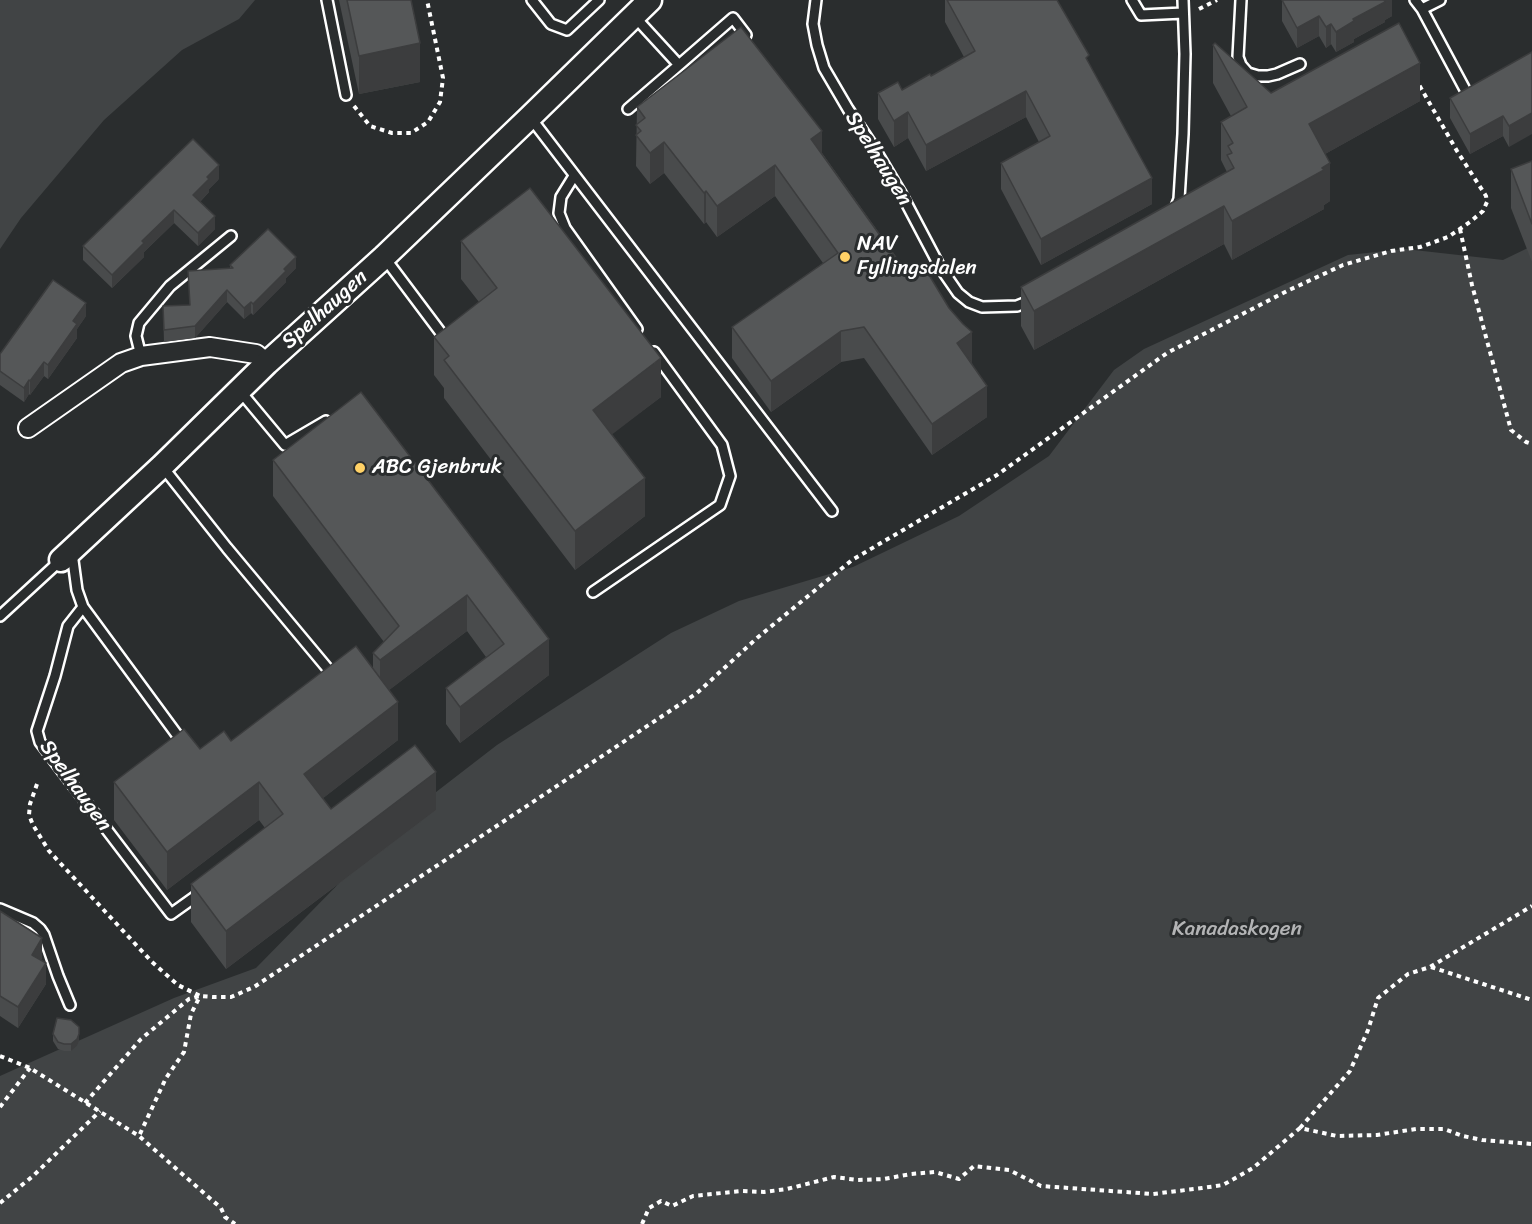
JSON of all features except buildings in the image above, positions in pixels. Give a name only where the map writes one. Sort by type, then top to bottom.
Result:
[{"type":"street","name":"Spelhaugen","points":[[66,555],[162,466],[267,363],[384,257],[642,8]]},
{"type":"street","name":"Spelhaugen","points":[[28,428],[121,363],[141,356],[210,347],[256,354],[267,363]]},
{"type":"lane","points":[[327,0],[346,95]]},
{"type":"lane","points":[[532,0],[551,24],[567,30],[599,0]]},
{"type":"lane","name":"Spelhaugen","points":[[816,0],[813,24],[824,68],[876,151],[940,267],[958,293],[969,302],[982,307],[1017,306],[1040,297]]},
{"type":"lane","points":[[1132,0],[1141,15],[1183,13]]},
{"type":"lane","points":[[1172,214],[1179,199],[1183,134],[1185,54],[1183,0]]},
{"type":"lane","points":[[1241,0],[1238,57],[1248,73],[1268,76],[1300,64]]},
{"type":"lane","points":[[1415,0],[1469,97]]},
{"type":"lane","points":[[1422,9],[1440,0]]},
{"type":"lane","points":[[642,8],[679,65]]},
{"type":"lane","points":[[628,109],[733,18],[754,45]]},
{"type":"lane","points":[[530,117],[832,511]]},
{"type":"lane","points":[[574,176],[561,197],[559,213],[565,228],[640,332]]},
{"type":"lane","points":[[141,356],[136,336],[138,323],[170,286],[231,236]]},
{"type":"lane","name":"Spelhaugen","points":[[384,257],[452,347]]},
{"type":"lane","points":[[593,592],[720,505],[730,476],[722,445],[647,341]]},
{"type":"lane","points":[[240,390],[285,445],[339,416]]},
{"type":"lane","points":[[162,466],[333,675],[323,682]]},
{"type":"lane","points":[[66,555],[83,608],[189,751]]},
{"type":"lane","name":"Spelhaugen","points":[[0,616],[66,555]]},
{"type":"lane","name":"Spelhaugen","points":[[83,608],[68,626],[56,676],[37,731],[39,742],[171,914],[207,888]]},
{"type":"lane","points":[[0,909],[33,923],[40,929],[70,1005]]},
{"type":"path","points":[[346,95],[370,126],[392,133],[411,133],[428,122],[440,102],[443,78],[427,0]]},
{"type":"path","points":[[85,1103],[141,1039],[189,999],[200,996],[231,997],[254,987],[697,693],[757,638],[852,560],[997,475],[1167,353],[1343,265],[1391,251],[1420,247],[1448,237],[1460,229],[1483,211],[1487,202],[1486,196],[1457,151],[1418,82]]},
{"type":"path","points":[[1460,229],[1472,285],[1511,430],[1532,444]]},
{"type":"path","points":[[37,784],[29,815],[49,851],[152,962],[178,985],[200,996]]},
{"type":"path","points":[[642,1224],[649,1208],[661,1201],[672,1206],[693,1196],[741,1191],[764,1192],[834,1177],[867,1180],[935,1172],[959,1179],[974,1166],[1009,1170],[1041,1186],[1090,1191],[1153,1194],[1223,1185],[1253,1168],[1300,1128],[1350,1071],[1368,1030],[1378,998],[1408,974],[1430,967],[1532,906]]},
{"type":"path","points":[[1430,967],[1532,1000]]},
{"type":"path","points":[[139,1136],[166,1078],[184,1052],[191,1014],[200,996]]},
{"type":"path","points":[[0,1056],[30,1068],[139,1136],[221,1208],[225,1217],[235,1224]]},
{"type":"path","points":[[0,1107],[30,1068]]},
{"type":"path","points":[[0,1203],[33,1176],[100,1111]]},
{"type":"path","points":[[1300,1128],[1337,1136],[1377,1135],[1416,1129],[1444,1128],[1463,1136],[1482,1140],[1532,1144]]},
{"type":"green space","points":[[0,0],[255,0],[239,19],[182,50],[104,120],[21,218],[0,249]]},
{"type":"green space","name":"Kanadaskogen","points":[[1532,246],[1532,1224],[0,1224],[0,1076],[174,998],[256,968],[405,816],[497,745],[671,633],[739,601],[853,567],[959,516],[1049,456],[1114,370],[1144,349],[1348,255],[1405,249],[1503,260]]},
{"type":"place","name":"NAV Fyllingsdalen","points":[[845,257]]},
{"type":"place","name":"ABC Gjenbruk","points":[[360,468]]}]
